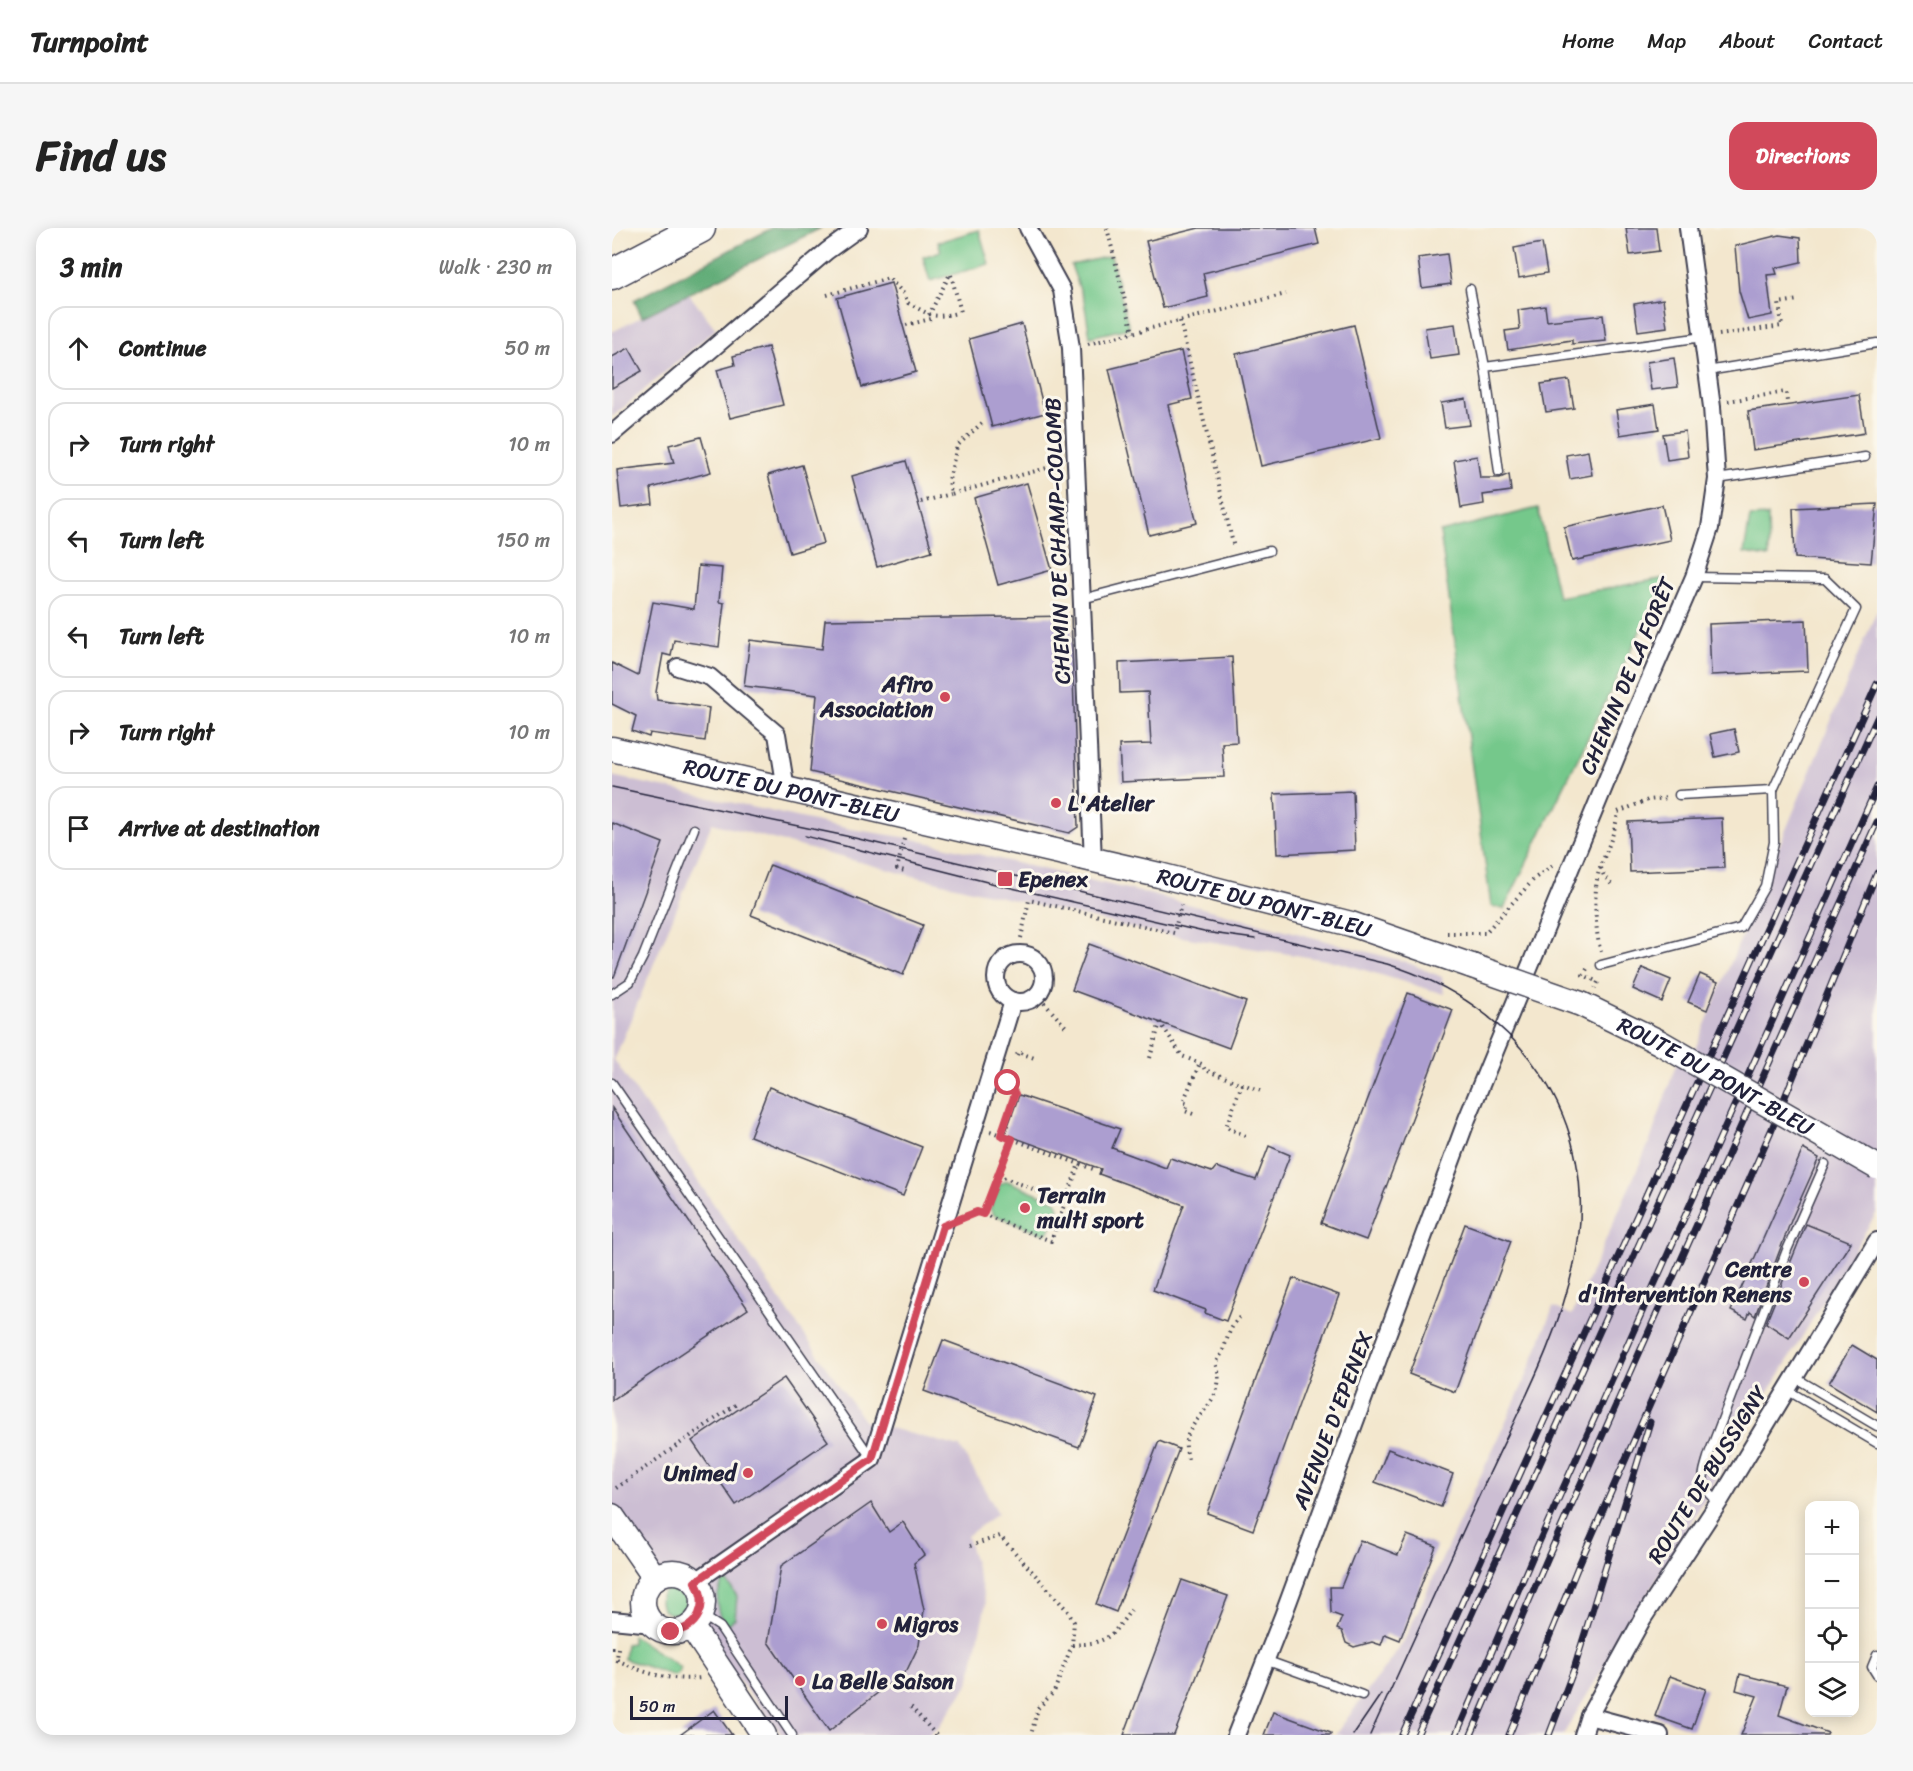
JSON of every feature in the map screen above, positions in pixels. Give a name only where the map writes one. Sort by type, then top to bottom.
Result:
[{"type":"highway","points":[[612,274],[700,228]]},
{"type":"main road","name":"ROUTE DU PONT-BLEU","points":[[612,749],[1093,861],[1159,874],[1351,924],[1581,1005],[1659,1042],[1877,1167]]},
{"type":"main road","points":[[612,1516],[655,1578]]},
{"type":"main road","points":[[673,1572],[682,1573],[695,1582],[703,1598],[695,1620],[671,1632],[653,1624],[645,1612],[643,1601],[645,1592],[655,1578],[673,1572]]},
{"type":"main road","points":[[695,1620],[764,1735]]},
{"type":"street","points":[[612,434],[827,251],[859,228]]},
{"type":"street","name":"CHEMIN DE CHAMP-COLOMB","points":[[1028,228],[1062,290],[1068,317],[1093,861]]},
{"type":"street","name":"CHEMIN DE LA FORÊT","points":[[1467,1119],[1606,781],[1694,577],[1710,528],[1717,479],[1707,371],[1688,228]]},
{"type":"street","points":[[678,667],[710,677],[777,734],[786,789]]},
{"type":"street","points":[[695,1582],[872,1459],[1013,1001]]},
{"type":"street","name":"AVENUE D'EPENEX","points":[[1236,1735],[1396,1315],[1467,1119]]},
{"type":"street","name":"ROUTE DE BUSSIGNY","points":[[1583,1735],[1588,1716],[1643,1618],[1719,1502],[1877,1241]]},
{"type":"street","points":[[612,1620],[653,1624]]},
{"type":"street","points":[[1588,1716],[1660,1735]]},
{"type":"lane","points":[[1470,289],[1485,367],[1499,472]]},
{"type":"lane","points":[[1485,367],[1703,337]]},
{"type":"lane","points":[[1707,371],[1877,343]]},
{"type":"lane","points":[[1717,479],[1865,458]]},
{"type":"lane","points":[[1082,599],[1269,551]]},
{"type":"lane","points":[[1603,964],[1741,928],[1765,886],[1774,842],[1773,790],[1856,609],[1825,579],[1694,577]]},
{"type":"lane","points":[[1679,795],[1773,790]]},
{"type":"lane","points":[[612,994],[630,982],[643,957],[694,829]]},
{"type":"lane","points":[[612,1083],[872,1459]]},
{"type":"lane","points":[[1719,1502],[1707,1493],[1703,1484],[1708,1454],[1786,1250],[1825,1164]]},
{"type":"lane","points":[[1791,1383],[1877,1426]]},
{"type":"lane","points":[[1791,1383],[1877,1443]]},
{"type":"lane","points":[[695,1620],[720,1627],[792,1735]]},
{"type":"lane","points":[[1877,1655],[1872,1667],[1877,1675]]},
{"type":"lane","points":[[1265,1660],[1362,1695]]},
{"type":"path","points":[[1107,228],[1133,333]]},
{"type":"path","points":[[906,326],[959,313],[950,276],[929,315]]},
{"type":"path","points":[[827,295],[889,278],[904,294],[908,303],[936,318]]},
{"type":"path","points":[[1084,345],[1286,294]]},
{"type":"path","points":[[1703,337],[1782,326],[1779,303],[1798,300]]},
{"type":"path","points":[[1180,321],[1236,560]]},
{"type":"path","points":[[1724,401],[1786,392],[1787,402]]},
{"type":"path","points":[[951,494],[950,480],[957,446],[982,423]]},
{"type":"path","points":[[921,502],[1076,460]]},
{"type":"path","points":[[1603,964],[1597,940],[1598,874],[1614,837],[1618,812],[1648,800],[1659,799]]},
{"type":"path","points":[[905,835],[897,869],[905,871]]},
{"type":"path","points":[[1445,933],[1485,933],[1535,878],[1555,864]]},
{"type":"path","points":[[1601,867],[1604,876],[1611,884]]},
{"type":"path","points":[[1021,938],[1029,900],[1174,933],[1181,905]]},
{"type":"path","points":[[1583,975],[1598,982],[1595,989]]},
{"type":"path","points":[[1044,1003],[1067,1028]]},
{"type":"path","points":[[1150,1058],[1160,1022],[1182,1056],[1200,1063],[1205,1070],[1262,1091]]},
{"type":"path","points":[[1014,1062],[1018,1052],[1038,1059]]},
{"type":"path","points":[[1193,1114],[1185,1111],[1188,1104],[1183,1102],[1200,1063]]},
{"type":"path","points":[[1001,1135],[1015,1094],[1008,1083],[1011,1072]]},
{"type":"path","points":[[1242,1084],[1226,1127],[1246,1136]]},
{"type":"path","points":[[987,1129],[1093,1169]]},
{"type":"path","points":[[983,1214],[1012,1139]]},
{"type":"path","points":[[943,1226],[977,1212],[1051,1241],[1079,1164]]},
{"type":"path","points":[[998,1175],[1065,1202]]},
{"type":"path","points":[[1188,1460],[1186,1441],[1216,1392],[1220,1377],[1216,1363],[1226,1348],[1229,1327],[1242,1315]]},
{"type":"path","points":[[615,1488],[738,1403]]},
{"type":"path","points":[[970,1546],[1000,1536],[1067,1610],[1074,1622],[1072,1645],[1054,1692],[1038,1708],[1031,1735]]},
{"type":"path","points":[[1072,1645],[1100,1643],[1116,1630],[1131,1610]]},
{"type":"path","points":[[612,1648],[618,1648],[617,1660],[639,1671],[667,1679],[705,1678]]},
{"type":"path","points":[[911,1707],[936,1735]]},
{"type":"shaded area","points":[[688,293],[716,329],[612,417],[612,332]]},
{"type":"shaded area","points":[[1877,610],[1877,1212],[1563,1735],[1335,1735],[1403,1643],[1525,1380],[1553,1307],[1572,1315],[1650,1141],[1683,1044],[1695,1049]]},
{"type":"shaded area","points":[[612,776],[850,829],[909,838],[1153,895],[1406,962],[1442,977],[1444,994],[1338,962],[1145,931],[905,874],[712,823],[614,1060],[864,1421],[960,1447],[998,1513],[967,1536],[986,1603],[969,1683],[937,1729],[928,1735],[783,1735],[655,1578],[612,1516]]},
{"type":"green space","points":[[772,228],[821,228],[642,317],[634,300]]},
{"type":"green space","points":[[979,230],[989,264],[930,281],[923,257],[941,251],[938,242]]},
{"type":"green space","points":[[1111,256],[1129,328],[1090,337],[1084,301],[1071,265]]},
{"type":"green space","points":[[1538,508],[1558,597],[1666,578],[1504,909],[1491,906],[1440,532]]},
{"type":"green space","points":[[1768,516],[1769,557],[1744,553],[1750,517]]},
{"type":"green space","name":"Terrain multi sport","points":[[1007,1181],[1056,1201],[1059,1207],[1049,1232],[1044,1234],[994,1215],[990,1209],[1000,1184]]},
{"type":"green space","points":[[725,1579],[737,1596],[735,1618],[726,1625],[719,1614],[717,1602],[719,1590]]},
{"type":"green space","points":[[673,1588],[682,1592],[686,1601],[682,1610],[673,1614],[664,1610],[660,1601],[664,1592]]},
{"type":"green space","points":[[632,1635],[677,1665],[680,1668],[678,1674],[674,1676],[624,1659],[626,1644],[632,1643]]},
{"type":"building","points":[[1199,228],[1315,228],[1319,244],[1203,273],[1208,297],[1163,308],[1146,241]]},
{"type":"building","points":[[1626,228],[1656,228],[1659,251],[1630,255]]},
{"type":"building","points":[[1779,235],[1800,238],[1801,262],[1775,268],[1777,274],[1767,275],[1772,315],[1748,320],[1739,291],[1735,246]]},
{"type":"building","points":[[1542,243],[1547,273],[1519,278],[1514,248]]},
{"type":"building","points":[[1447,254],[1451,284],[1422,288],[1418,258]]},
{"type":"building","points":[[891,283],[916,372],[862,387],[837,298]]},
{"type":"building","points":[[1663,299],[1667,327],[1638,331],[1634,304]]},
{"type":"building","points":[[1545,306],[1547,321],[1603,315],[1606,341],[1572,344],[1572,340],[1508,350],[1505,331],[1520,329],[1518,310]]},
{"type":"building","points":[[1022,324],[1045,413],[992,427],[969,339]]},
{"type":"building","points":[[1455,324],[1459,355],[1430,359],[1425,328]]},
{"type":"building","points":[[1354,325],[1381,438],[1261,466],[1236,354]]},
{"type":"building","points":[[768,347],[783,405],[730,418],[717,370],[735,365],[733,356]]},
{"type":"building","points":[[629,348],[642,371],[612,388],[612,357]]},
{"type":"building","points":[[1181,351],[1192,399],[1168,405],[1197,523],[1149,535],[1109,369]]},
{"type":"building","points":[[1674,358],[1678,387],[1651,390],[1647,362]]},
{"type":"building","points":[[1569,380],[1574,408],[1546,412],[1541,384]]},
{"type":"building","points":[[1859,395],[1865,433],[1753,450],[1748,411]]},
{"type":"building","points":[[1466,399],[1470,425],[1445,428],[1441,403]]},
{"type":"building","points":[[1655,404],[1659,429],[1620,435],[1616,410]]},
{"type":"building","points":[[1685,431],[1688,457],[1667,460],[1663,434]]},
{"type":"building","points":[[701,437],[711,472],[651,488],[653,504],[621,508],[617,470],[674,463],[669,445]]},
{"type":"building","points":[[1588,451],[1592,475],[1570,479],[1566,455]]},
{"type":"building","points":[[1477,456],[1480,478],[1500,478],[1509,474],[1511,491],[1483,495],[1484,504],[1461,508],[1454,460]]},
{"type":"building","points":[[906,461],[932,551],[877,567],[852,476]]},
{"type":"building","points":[[802,465],[824,543],[790,553],[768,475]]},
{"type":"building","points":[[1027,483],[1052,570],[998,585],[974,498]]},
{"type":"building","points":[[1877,504],[1871,563],[1795,558],[1793,508]]},
{"type":"building","points":[[1662,505],[1670,540],[1572,561],[1564,527]]},
{"type":"building","points":[[698,566],[722,568],[719,602],[724,603],[719,647],[674,640],[671,656],[663,654],[656,692],[657,700],[709,708],[705,741],[650,733],[649,737],[632,731],[636,716],[612,704],[612,663],[638,676],[653,602],[694,609]]},
{"type":"building","name":"Afiro Association","points":[[1071,616],[1078,827],[1069,833],[810,772],[817,695],[744,686],[750,640],[822,649],[825,620]]},
{"type":"building","points":[[1806,620],[1808,671],[1711,675],[1709,624]]},
{"type":"building","points":[[1232,657],[1237,742],[1222,743],[1224,777],[1121,782],[1119,745],[1151,744],[1148,692],[1120,693],[1119,663]]},
{"type":"building","points":[[1734,729],[1739,752],[1715,757],[1710,734]]},
{"type":"building","points":[[1353,791],[1355,850],[1277,854],[1274,794]]},
{"type":"building","points":[[1722,818],[1724,868],[1630,872],[1628,822]]},
{"type":"building","points":[[612,823],[663,843],[614,977],[612,977]]},
{"type":"building","points":[[770,865],[923,925],[903,975],[751,915]]},
{"type":"building","points":[[1089,944],[1246,1002],[1229,1048],[1072,990]]},
{"type":"building","points":[[1642,968],[1671,980],[1662,1002],[1633,989]]},
{"type":"building","points":[[1700,974],[1718,982],[1707,1010],[1688,1002]]},
{"type":"building","points":[[1408,993],[1453,1010],[1366,1240],[1321,1223]]},
{"type":"building","points":[[769,1087],[922,1147],[903,1196],[750,1136]]},
{"type":"building","points":[[1019,1095],[1120,1129],[1112,1148],[1166,1168],[1170,1158],[1212,1172],[1216,1167],[1256,1180],[1269,1146],[1290,1155],[1226,1321],[1205,1313],[1206,1310],[1153,1290],[1184,1205],[1099,1174],[1101,1169],[1005,1134]]},
{"type":"building","points":[[612,1108],[748,1309],[612,1400]]},
{"type":"building","points":[[1803,1149],[1819,1158],[1792,1218],[1755,1316],[1750,1312],[1747,1319],[1731,1311]]},
{"type":"building","points":[[1465,1224],[1511,1241],[1455,1392],[1409,1374]]},
{"type":"building","name":"Centre d'intervention Renens","points":[[1806,1224],[1851,1242],[1789,1338],[1766,1323]]},
{"type":"building","points":[[1293,1278],[1339,1295],[1253,1530],[1207,1513]]},
{"type":"building","points":[[943,1340],[1097,1397],[1079,1447],[924,1391]]},
{"type":"building","points":[[1852,1345],[1877,1360],[1877,1412],[1829,1383]]},
{"type":"building","name":"Unimed","points":[[784,1378],[828,1441],[736,1505],[692,1441]]},
{"type":"building","points":[[1159,1441],[1179,1449],[1116,1612],[1096,1604]]},
{"type":"building","points":[[1388,1449],[1453,1474],[1441,1507],[1375,1482]]},
{"type":"building","points":[[871,1503],[889,1532],[903,1522],[924,1555],[914,1563],[924,1610],[919,1645],[907,1670],[829,1731],[768,1642],[781,1566]]},
{"type":"building","points":[[1407,1535],[1436,1546],[1400,1640],[1385,1634],[1381,1645],[1372,1642],[1354,1647],[1346,1643],[1342,1631],[1337,1629],[1342,1617],[1331,1613],[1330,1587],[1341,1587],[1360,1540],[1398,1555]]},
{"type":"building","points":[[1182,1580],[1228,1596],[1174,1735],[1124,1735]]},
{"type":"building","points":[[1740,1674],[1787,1686],[1779,1715],[1828,1733],[1827,1735],[1741,1735],[1757,1696],[1736,1690]]},
{"type":"building","points":[[1670,1676],[1706,1689],[1692,1729],[1655,1716]]},
{"type":"building","points":[[714,1710],[732,1735],[680,1735]]},
{"type":"building","points":[[1273,1712],[1331,1733],[1331,1735],[1264,1735]]},
{"type":"tram line","points":[[612,787],[846,836],[1387,964],[1434,982],[1476,1007],[1512,1038],[1541,1074],[1563,1115],[1576,1160],[1580,1208],[1575,1259],[1568,1288],[1536,1374],[1370,1735]]},
{"type":"tram line","points":[[805,836],[999,885],[1204,932],[1255,939]]},
{"type":"tram line","points":[[1353,1735],[1381,1694]]},
{"type":"railway","points":[[1402,1735],[1877,684]]},
{"type":"railway","points":[[1417,1735],[1877,718]]},
{"type":"railway","points":[[1456,1735],[1535,1551],[1877,787]]},
{"type":"railway","points":[[1471,1735],[1548,1557],[1877,822]]},
{"type":"railway","points":[[1509,1735],[1577,1569],[1771,1131],[1877,873]]},
{"type":"railway","points":[[1549,1735],[1574,1669],[1650,1422]]},
{"type":"place","name":"Afiro Association","points":[[945,697]]},
{"type":"place","name":"L'Atelier","points":[[1056,803]]},
{"type":"place","name":"Epenex","points":[[1005,879]]},
{"type":"place","name":"Terrain multi sport","points":[[1025,1208]]},
{"type":"place","name":"Centre d'intervention Renens","points":[[1804,1282]]},
{"type":"place","name":"Unimed","points":[[748,1473]]},
{"type":"place","name":"Migros","points":[[882,1624]]},
{"type":"place","name":"La Belle Saison","points":[[800,1681]]},
{"type":"route","points":[[671,1632],[691,1626],[700,1614],[703,1598],[695,1582],[708,1576],[872,1459],[943,1226],[977,1212],[983,1214],[1012,1139],[1001,1135],[1015,1094],[1008,1083]]}]
